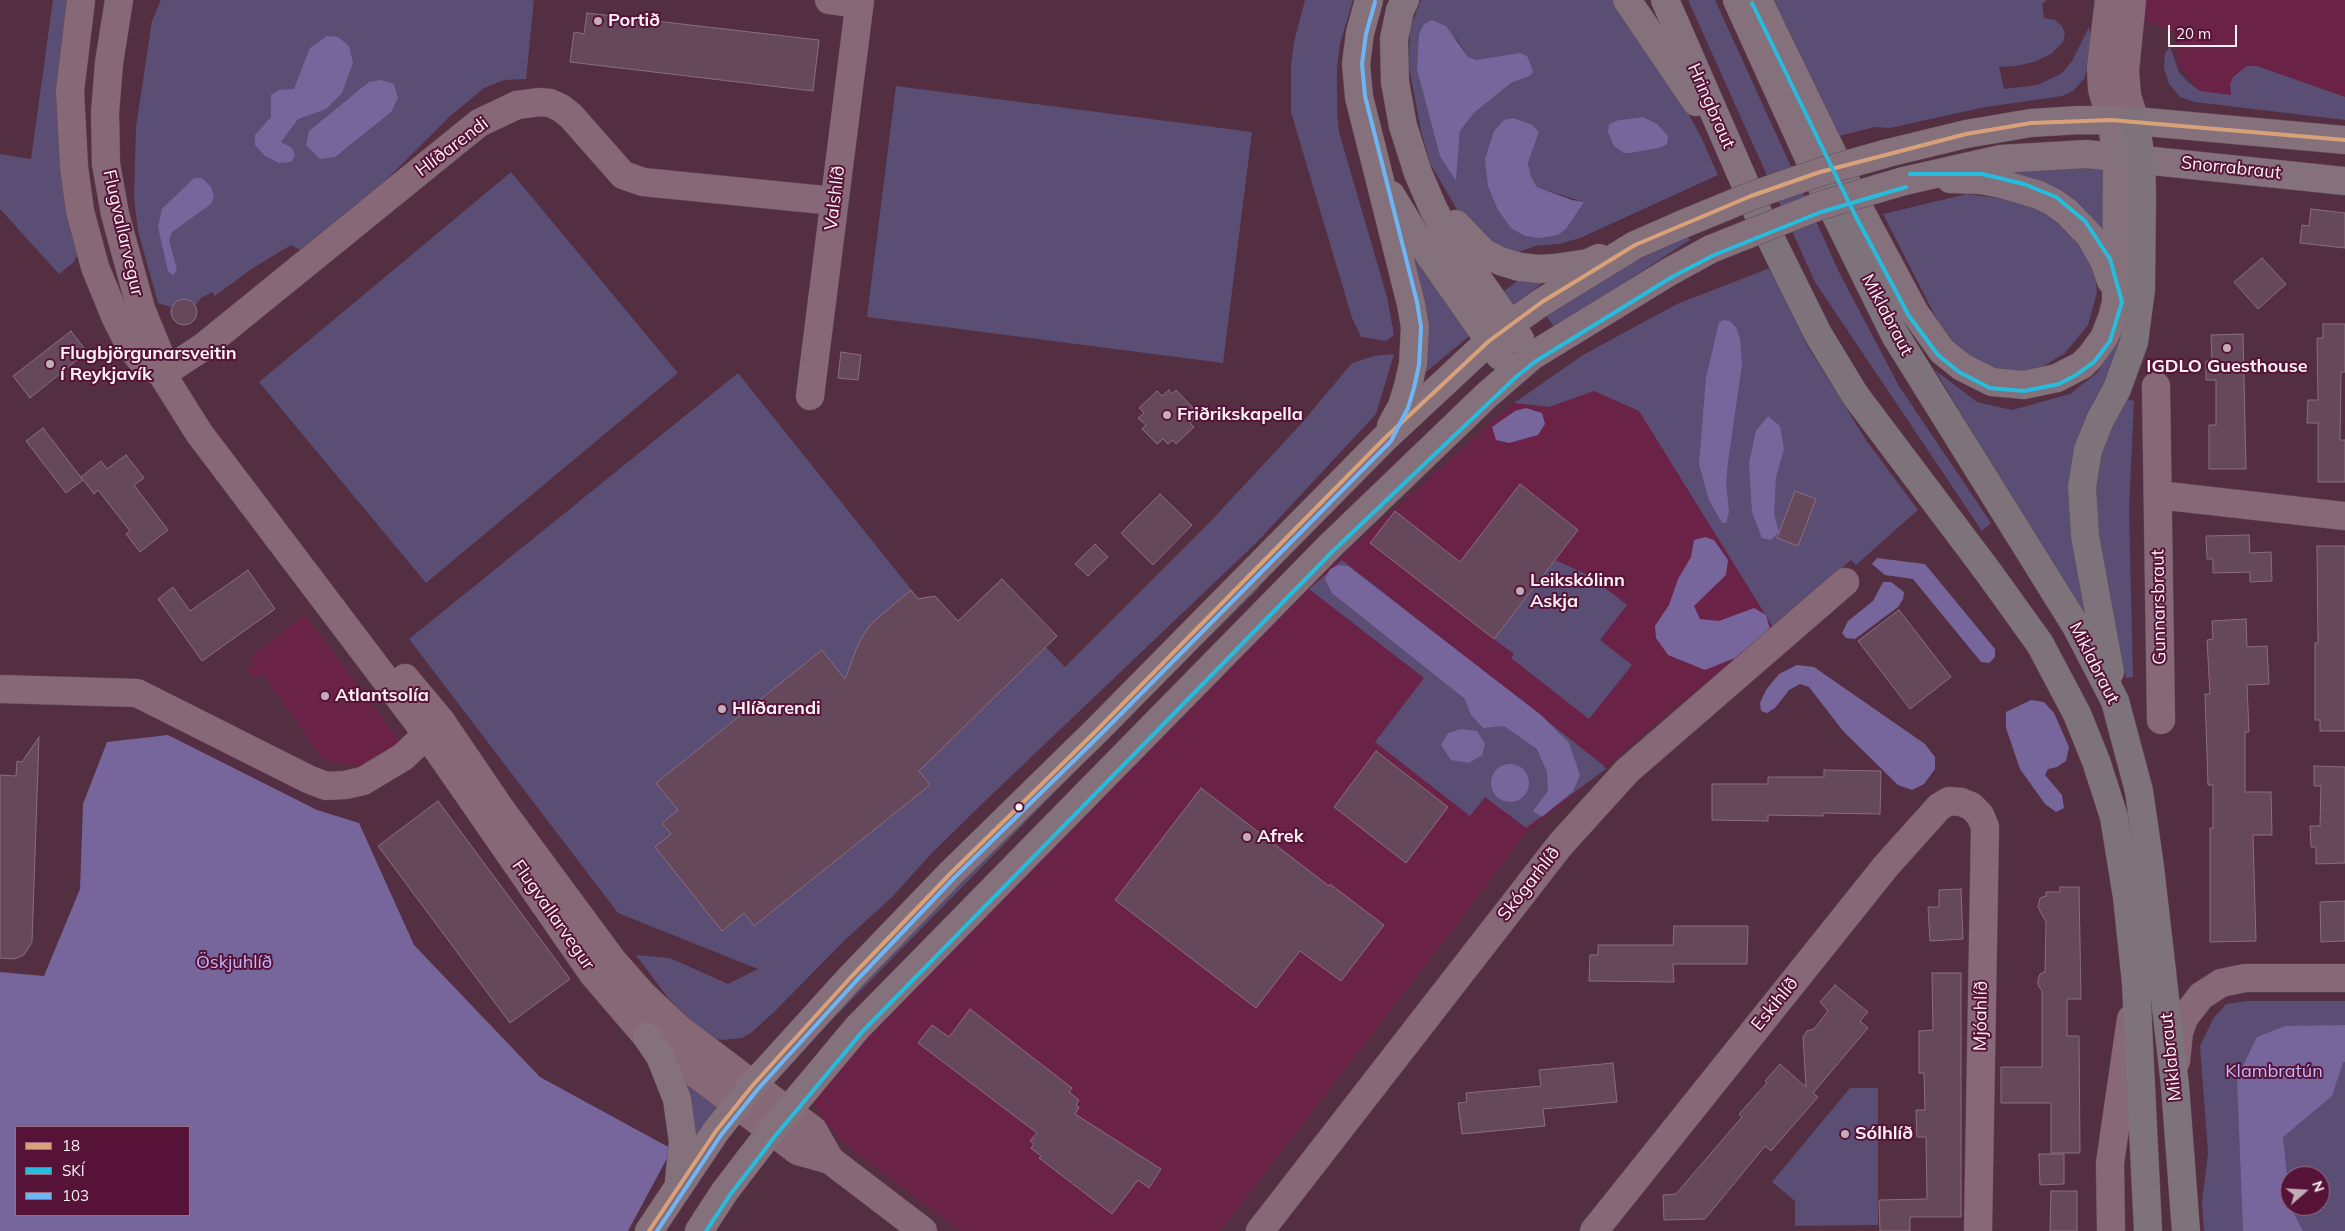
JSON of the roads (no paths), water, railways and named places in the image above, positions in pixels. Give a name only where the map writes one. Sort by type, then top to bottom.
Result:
[{"type":"highway","points":[[2115,701],[2085,536],[2082,487],[2088,450],[2100,420],[2117,389],[2134,342],[2141,289],[2129,157],[2123,121]]},
{"type":"highway","name":"Miklabraut","points":[[1822,186],[1895,335],[2076,626],[2115,701],[2139,791],[2152,877],[2174,1086],[2186,1231]]},
{"type":"highway","name":"Miklabraut","points":[[1757,211],[1818,334],[1855,395],[2040,644],[2077,714],[2096,761],[2114,817],[2127,896],[2136,983],[2148,1231]]},
{"type":"main road","points":[[1369,0],[1360,33],[1356,64],[1359,97],[1411,304],[1415,327],[1413,364],[1408,386],[1402,406],[1385,438]]},
{"type":"main road","points":[[1406,0],[1400,10],[1394,39],[1395,82],[1403,126],[1418,173],[1433,208],[1499,333]]},
{"type":"main road","points":[[1627,0],[1735,159]]},
{"type":"main road","name":"Hringbraut","points":[[1665,0],[1757,211]]},
{"type":"main road","points":[[1737,0],[1822,186]]},
{"type":"main road","points":[[1758,0],[1832,152],[1914,313],[1932,340],[1951,359],[1973,373],[2000,383],[2024,385],[2057,378],[2082,364],[2098,348],[2110,323],[2116,302],[2129,157]]},
{"type":"main road","name":"Snorrabraut","points":[[1635,245],[1751,196],[1820,172],[1966,134],[2031,123],[2123,121],[2345,140]]},
{"type":"main road","name":"Snorrabraut","points":[[1907,180],[2001,159],[2077,154],[2129,157],[2345,181]]},
{"type":"main road","points":[[1376,164],[1396,204],[1414,233],[1499,333],[1522,364]]},
{"type":"main road","points":[[1418,173],[1464,234],[1483,252],[1500,261],[1520,267],[1555,268],[1588,263],[1635,245]]},
{"type":"main road","points":[[699,1231],[725,1191],[857,1028],[1330,546],[1522,364],[1669,272],[1711,249],[1819,206],[1907,180],[1981,180],[2022,190],[2053,202],[2067,212],[2090,236],[2104,261],[2116,302]]},
{"type":"main road","points":[[649,1231],[678,1185],[745,1095],[851,977],[950,874],[1098,730],[1385,438],[1499,333],[1542,302],[1635,245]]},
{"type":"main road","points":[[647,1037],[660,1056],[677,1099],[683,1142],[678,1185]]},
{"type":"street","name":"Flugvallarvegur","points":[[81,0],[70,91],[74,167],[80,211],[95,267],[129,344],[140,359],[162,374],[199,433],[333,610],[381,652],[422,696],[434,727],[593,974],[647,1037],[745,1095],[780,1121],[813,1130],[830,1160],[923,1231]]},
{"type":"street","name":"Flugvallarvegur","points":[[119,0],[108,71],[105,113],[106,164],[114,214],[125,257],[142,310],[159,352],[162,374]]},
{"type":"street","points":[[829,0],[860,2]]},
{"type":"street","points":[[2109,0],[2101,67],[2102,89],[2123,121]]},
{"type":"street","points":[[2123,121],[2127,96],[2125,71],[2132,0]]},
{"type":"street","name":"Valshlíð","points":[[810,396],[860,2]]},
{"type":"street","name":"Hlíðarendi","points":[[162,374],[202,347],[473,127],[501,111],[517,105],[540,102],[550,103],[561,108],[572,116],[622,175],[643,182],[834,201]]},
{"type":"street","name":"Gunnarsbraut","points":[[2156,386],[2161,720]]},
{"type":"street","points":[[2158,495],[2345,516]]},
{"type":"street","name":"Skógarhlíð","points":[[1260,1231],[1566,837],[1627,771],[1845,582]]},
{"type":"street","points":[[0,689],[137,693],[308,779],[326,786],[363,782],[403,756],[434,727]]},
{"type":"street","name":"Flugvallarvegur","points":[[434,727],[500,808],[613,961],[643,995],[745,1095]]},
{"type":"street","name":"Eskihlíð","points":[[1594,1231],[1802,970],[1939,807],[1949,802],[1960,802],[1978,816]]},
{"type":"street","name":"Mjóahlíð","points":[[1978,816],[1978,1231]]},
{"type":"street","points":[[2174,1086],[2179,1032],[2184,1018],[2201,996],[2221,983],[2245,978],[2345,978]]},
{"type":"street","points":[[2111,1231],[2110,1163],[2136,983]]},
{"type":"place","name":"Portið","points":[[598,21]]},
{"type":"place","name":"IGDLO Guesthouse","points":[[2227,348]]},
{"type":"place","name":"Flugbjörgunarsveitin í Reykjavík","points":[[50,364]]},
{"type":"place","name":"Friðrikskapella","points":[[1167,415]]},
{"type":"place","name":"Leikskólinn Askja","points":[[1520,591]]},
{"type":"place","name":"Atlantsolía","points":[[325,696]]},
{"type":"place","name":"Hlíðarendi","points":[[722,709]]},
{"type":"place","name":"Afrek","points":[[1247,837]]},
{"type":"place","name":"Sólhlíð","points":[[1845,1134]]},
{"type":"park label","name":"Öskjuhlíð","points":[[234,963]]},
{"type":"park label","name":"Klambratún","points":[[2274,1072]]}]
